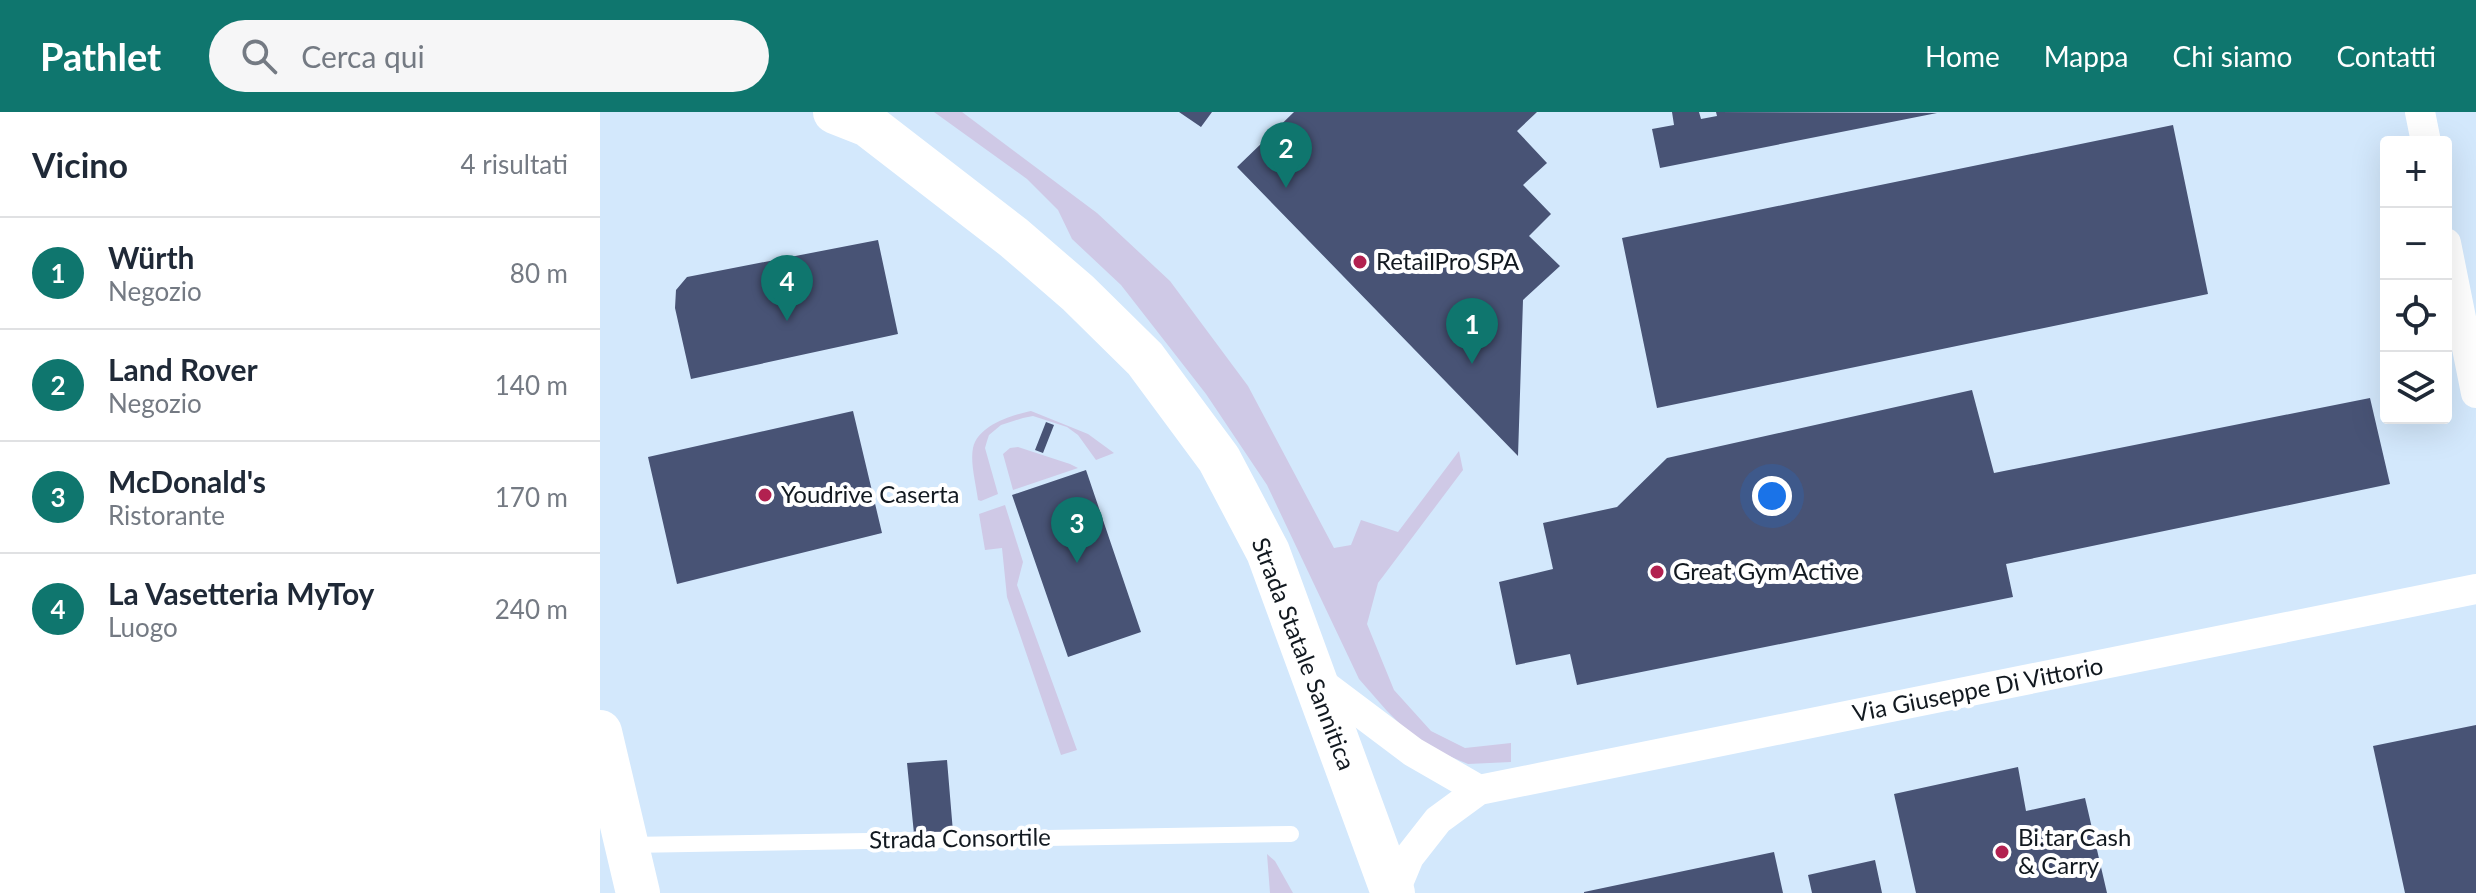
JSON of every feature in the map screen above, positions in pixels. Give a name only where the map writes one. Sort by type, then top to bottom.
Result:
[{"type":"main road","name":"Strada Statale Sannitica","points":[[835,112],[868,125],[1013,237],[1078,293],[1145,359],[1219,459],[1268,552],[1394,893]]},
{"type":"main road","points":[[600,732],[638,893]]},
{"type":"street","points":[[2420,112],[2425,136]]},
{"type":"street","points":[[2452,273],[2476,393]]},
{"type":"street","name":"Via Giuseppe Di Vittorio","points":[[1394,893],[1409,857],[1438,820],[1479,790],[2476,589]]},
{"type":"street","points":[[1314,678],[1413,752],[1479,790]]},
{"type":"lane","name":"Strada Consortile","points":[[628,845],[1291,834]]},
{"type":"shaded area","points":[[934,112],[962,112],[1097,213],[1170,281],[1248,386],[1334,548],[1351,545],[1361,520],[1398,532],[1459,451],[1463,470],[1378,583],[1367,624],[1394,690],[1431,731],[1465,748],[1511,743],[1511,762],[1468,764],[1420,744],[1387,711],[1359,679],[1267,485],[1206,394],[1121,285],[1072,239],[1058,210],[1027,179]]},
{"type":"shaded area","points":[[1031,411],[1088,434],[1114,453],[1096,460],[1078,435],[1067,427],[1033,416],[1001,425],[989,435],[985,448],[998,494],[978,500],[972,460],[976,440],[997,422]]},
{"type":"shaded area","points":[[1018,447],[1078,468],[1013,490],[1003,454],[1010,448]]},
{"type":"shaded area","points":[[1005,505],[1023,562],[1017,585],[1077,750],[1061,755],[1007,597],[1002,548],[985,550],[979,514]]},
{"type":"shaded area","points":[[1267,854],[1275,861],[1293,893],[1270,893]]},
{"type":"building","points":[[1179,112],[1212,112],[1201,127]]},
{"type":"building","points":[[1294,112],[1537,112],[1517,131],[1547,163],[1523,185],[1551,214],[1529,236],[1560,266],[1523,300],[1518,456],[1237,167]]},
{"type":"building","points":[[1672,112],[1699,112],[1701,119],[1717,116],[1716,112],[1937,113],[1660,168],[1652,129],[1674,125]]},
{"type":"building","points":[[2173,125],[2208,294],[1657,408],[1622,238]]},
{"type":"building","points":[[878,240],[898,334],[691,379],[675,308],[676,290],[687,277]]},
{"type":"building","points":[[1972,390],[1994,473],[2370,398],[2390,484],[2006,564],[2013,597],[1577,685],[1570,654],[1516,665],[1499,582],[1553,569],[1543,523],[1617,507],[1667,458]]},
{"type":"building","name":"Youdrive Caserta","points":[[853,411],[882,533],[677,584],[648,457]]},
{"type":"building","points":[[1046,422],[1054,425],[1043,453],[1035,450]]},
{"type":"building","points":[[1086,470],[1141,632],[1068,657],[1012,495]]},
{"type":"building","points":[[2476,725],[2476,893],[2405,893],[2373,746]]},
{"type":"building","points":[[947,760],[953,832],[914,834],[907,763]]},
{"type":"building","name":"Bi.tar Cash & Carry","points":[[2018,767],[2026,811],[2085,798],[2107,893],[1916,893],[1894,794]]},
{"type":"building","points":[[1774,852],[1783,893],[1584,893],[1584,892]]},
{"type":"building","points":[[1875,860],[1882,893],[1812,893],[1808,875]]},
{"type":"place","name":"Land Rover","points":[[1286,188]]},
{"type":"place","name":"RetailPro SPA","points":[[1360,262]]},
{"type":"place","name":"La Vasetteria MyToy","points":[[787,321]]},
{"type":"place","name":"Würth","points":[[1472,364]]},
{"type":"place","name":"Youdrive Caserta","points":[[765,495]]},
{"type":"place","name":"McDonald's","points":[[1077,563]]},
{"type":"place","name":"Great Gym Active","points":[[1657,572]]},
{"type":"place","name":"Bi.tar Cash & Carry","points":[[2002,852]]}]
